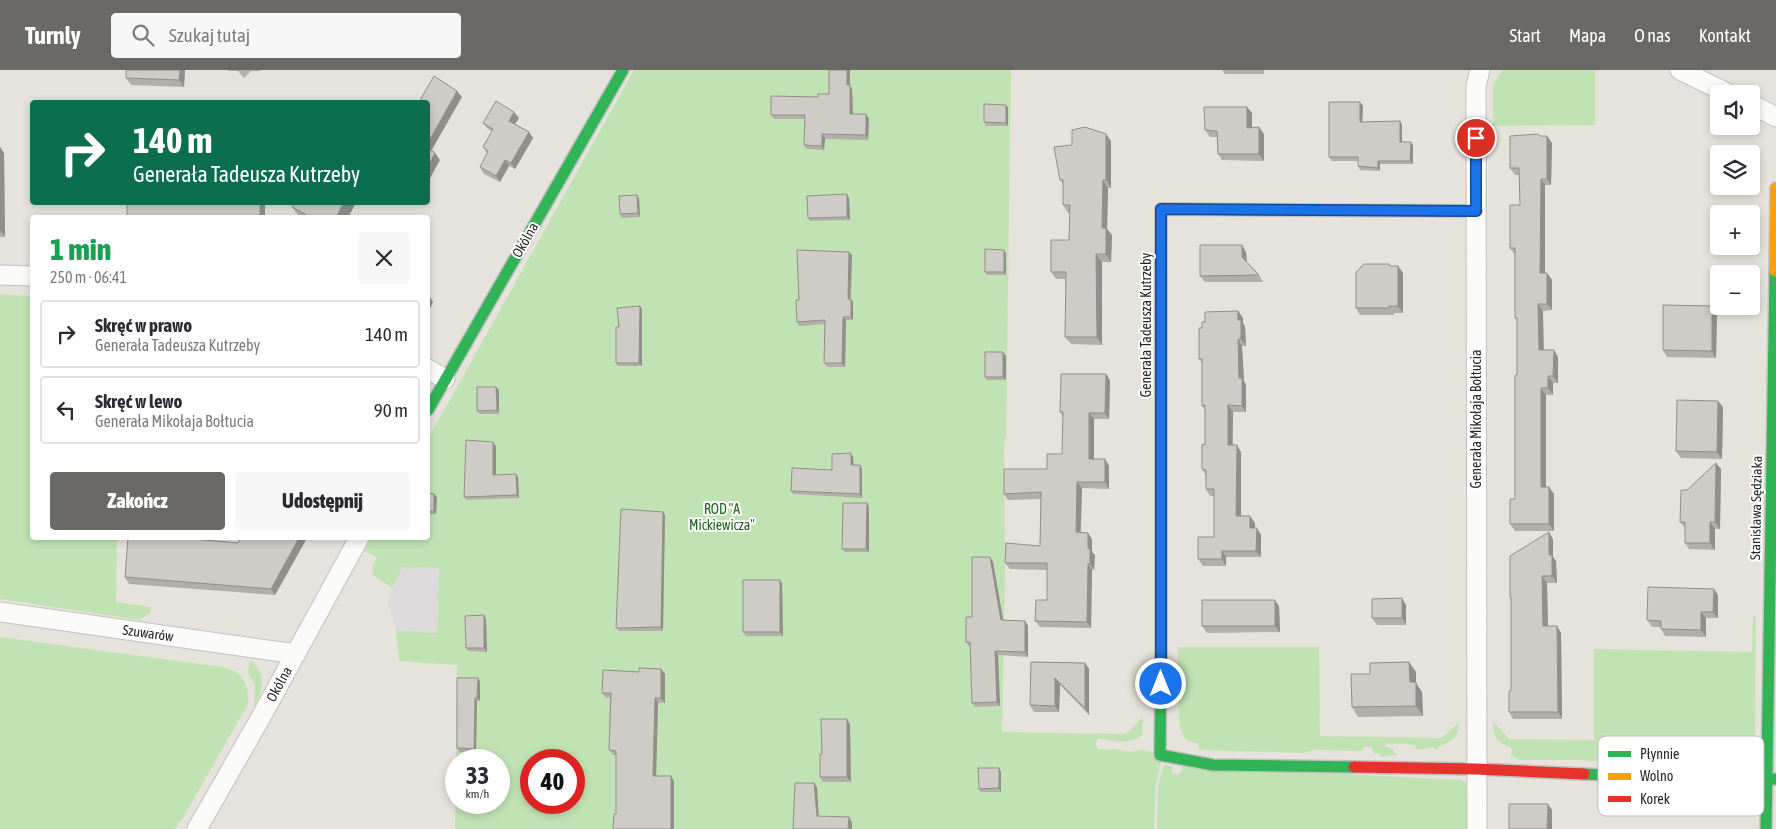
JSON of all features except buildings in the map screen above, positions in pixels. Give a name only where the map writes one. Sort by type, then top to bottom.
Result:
[{"type":"street","name":"Okólna","points":[[430,406],[623,70]]},
{"type":"street","name":"Generała Mikołaja Bołtucia","points":[[1477,829],[1476,86],[1480,70]]},
{"type":"street","points":[[1680,70],[1711,85]]},
{"type":"street","points":[[1760,109],[1776,117]]},
{"type":"street","name":"Stanisława Sędziaka","points":[[1766,829],[1772,779],[1776,188]]},
{"type":"street","name":"Generała Tadeusza Kutrzeby","points":[[1476,211],[1161,209],[1162,724],[1160,756],[1179,757],[1213,765],[1476,769]]},
{"type":"street","points":[[0,275],[30,276]]},
{"type":"street","points":[[430,370],[445,379]]},
{"type":"street","name":"Okólna","points":[[196,829],[211,806],[358,540]]},
{"type":"street","name":"Szuwarów","points":[[0,612],[296,654]]},
{"type":"street","points":[[1476,769],[1598,775]]},
{"type":"shaded area","points":[[401,566],[439,568],[437,633],[396,630],[388,604]]},
{"type":"green space","name":"ROD \"A Mickiewicza\"","points":[[634,70],[1011,70],[1006,433],[1004,447],[1005,571],[1002,732],[1126,734],[1143,717],[1142,735],[1137,738],[1126,742],[1099,738],[1096,741],[1097,748],[1100,750],[1115,749],[1130,752],[1142,750],[1163,754],[1156,784],[1154,829],[455,829],[455,814],[510,814],[510,749],[456,749],[457,665],[399,661],[396,630],[437,633],[439,568],[402,567],[392,588],[373,575],[372,566],[377,557],[364,551],[371,540],[430,540],[430,435]]},
{"type":"green space","points":[[1502,70],[1595,70],[1595,125],[1493,126],[1493,85]]},
{"type":"green space","points":[[0,294],[30,296],[30,540],[117,540],[116,602],[151,607],[150,613],[140,620],[0,599]]},
{"type":"green space","points":[[1753,616],[1756,616],[1755,736],[1598,736],[1598,761],[1520,760],[1511,756],[1512,748],[1499,742],[1495,736],[1493,721],[1509,739],[1594,740],[1594,649],[1752,652]]},
{"type":"green space","points":[[0,637],[222,667],[240,675],[248,690],[248,704],[184,816],[174,829],[0,829]]},
{"type":"green space","points":[[1178,647],[1319,647],[1320,736],[1442,738],[1458,723],[1458,732],[1450,741],[1438,747],[1438,751],[1433,747],[1417,750],[1415,746],[1411,745],[1385,744],[1386,747],[1393,749],[1397,755],[1381,757],[1380,753],[1374,754],[1372,747],[1364,747],[1362,751],[1314,750],[1304,753],[1199,750],[1198,743],[1193,743],[1184,737],[1179,722]]},
{"type":"green space","points":[[250,660],[259,671],[262,682],[260,695],[254,708],[255,686],[248,672]]},
{"type":"green space","points":[[1164,765],[1173,767],[1171,771],[1176,775],[1180,774],[1183,766],[1462,780],[1468,785],[1474,829],[1157,829],[1158,786]]},
{"type":"traffic: fast","points":[[430,407],[623,70]]},
{"type":"traffic: fast","points":[[1161,446],[1161,209],[1286,210]]},
{"type":"traffic: fast","points":[[1766,829],[1775,271]]},
{"type":"traffic: fast","points":[[1161,649],[1160,755],[1213,765],[1354,767]]},
{"type":"traffic: fast","points":[[1584,774],[1598,775]]},
{"type":"traffic: fast","points":[[1764,779],[1776,779]]},
{"type":"traffic: slow","points":[[1775,271],[1776,188]]},
{"type":"traffic: jam","points":[[1286,210],[1477,211]]},
{"type":"traffic: jam","points":[[1161,446],[1161,649]]},
{"type":"traffic: jam","points":[[1354,767],[1476,769],[1584,774]]},
{"type":"route","points":[[1161,684],[1161,209],[1476,211],[1476,138]]}]
